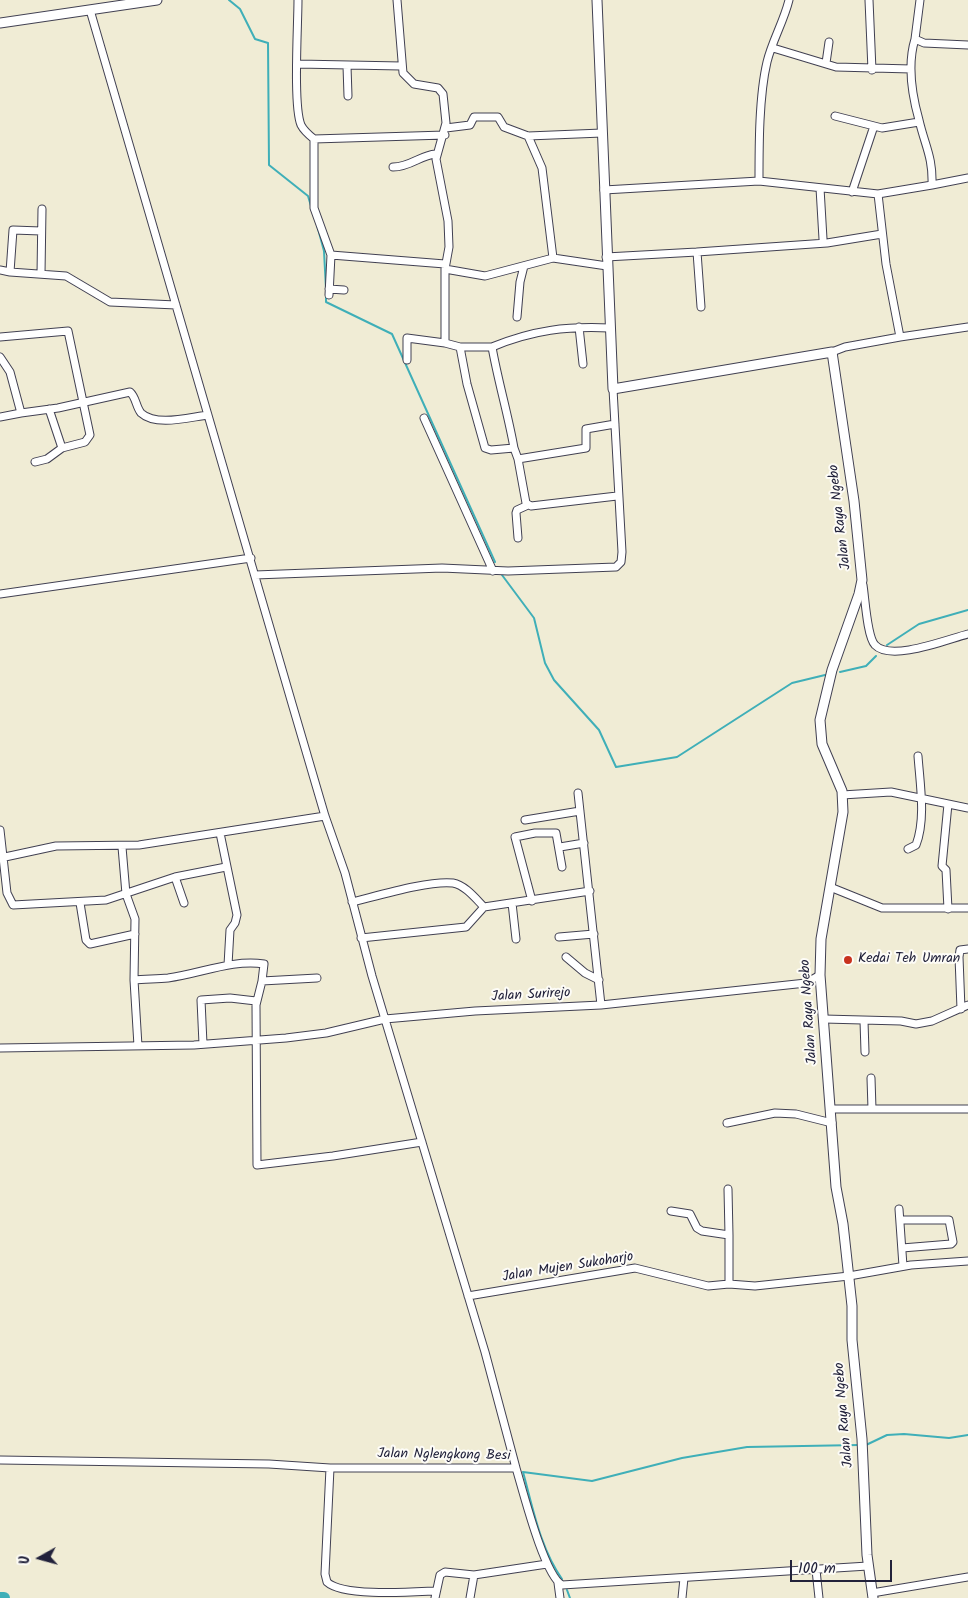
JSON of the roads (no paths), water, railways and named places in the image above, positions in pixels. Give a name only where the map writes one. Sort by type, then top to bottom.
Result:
[{"type":"street","points":[[0,22],[157,0]]},
{"type":"street","points":[[298,0],[300,121],[306,132],[314,139],[445,132],[470,125],[474,117],[498,117],[504,127],[528,136],[602,132]]},
{"type":"street","points":[[396,0],[401,66],[406,78],[414,84],[441,89],[445,132],[436,154],[448,221],[449,247],[445,266],[445,343]]},
{"type":"street","points":[[255,575],[442,568],[493,570],[616,567],[621,562],[606,261],[597,0]]},
{"type":"street","points":[[758,181],[760,128],[767,62],[789,0]]},
{"type":"street","points":[[868,0],[872,70]]},
{"type":"street","points":[[920,0],[910,69],[919,122],[930,151],[932,185]]},
{"type":"street","points":[[90,10],[325,816],[335,842],[361,938],[468,1296],[516,1468]]},
{"type":"street","points":[[915,40],[924,43],[968,45]]},
{"type":"street","points":[[826,63],[829,42]]},
{"type":"street","points":[[772,48],[836,67],[872,70],[910,69]]},
{"type":"street","points":[[298,64],[401,66]]},
{"type":"street","points":[[347,66],[348,96]]},
{"type":"street","points":[[835,116],[885,128],[919,122]]},
{"type":"street","points":[[852,192],[874,126]]},
{"type":"street","points":[[528,136],[542,168],[553,258]]},
{"type":"street","points":[[314,139],[314,208],[331,255],[329,292],[344,290]]},
{"type":"street","points":[[393,167],[408,166],[424,157],[436,154]]},
{"type":"street","points":[[604,190],[758,181],[878,194],[968,178]]},
{"type":"street","points":[[820,188],[823,239]]},
{"type":"street","points":[[878,194],[882,234],[900,337]]},
{"type":"street","points":[[41,274],[42,209]]},
{"type":"street","points":[[10,272],[12,230],[41,231]]},
{"type":"street","points":[[331,255],[445,266],[486,276],[524,266],[538,260],[553,258],[606,261],[697,252],[827,243],[882,234]]},
{"type":"street","points":[[697,252],[702,307]]},
{"type":"street","points":[[517,317],[520,282],[524,266]]},
{"type":"street","points":[[0,270],[66,276],[82,288],[110,302],[176,305]]},
{"type":"street","points":[[579,327],[583,364]]},
{"type":"street","points":[[612,389],[832,352],[845,347],[900,337],[968,327]]},
{"type":"street","points":[[407,360],[407,338],[460,347],[492,347],[530,334],[556,328],[610,328]]},
{"type":"street","points":[[0,337],[68,331],[90,429],[88,439],[62,448],[47,460],[35,462]]},
{"type":"street","points":[[460,347],[467,384],[485,448],[491,450],[514,448]]},
{"type":"street","points":[[492,347],[500,392],[518,459],[524,498],[528,506]]},
{"type":"street","name":"Jalan Raya Ngebo","points":[[832,352],[854,501],[862,580],[859,594],[832,670],[820,720],[824,751],[842,795],[843,812],[821,938],[820,975],[836,1187],[843,1224],[852,1306],[852,1340],[863,1452],[868,1566],[873,1595]]},
{"type":"street","points":[[0,357],[10,372],[22,413]]},
{"type":"street","points":[[0,417],[83,403],[130,392],[141,412],[148,417],[162,420],[208,415]]},
{"type":"street","points":[[49,409],[62,448]]},
{"type":"street","points":[[424,418],[493,570]]},
{"type":"street","points":[[518,459],[586,448],[586,429],[615,424]]},
{"type":"street","points":[[518,538],[517,510],[528,506],[617,496]]},
{"type":"street","points":[[0,594],[251,558]]},
{"type":"street","points":[[862,580],[872,638],[878,647],[886,650],[910,649],[968,634]]},
{"type":"street","points":[[908,849],[916,845],[918,839],[921,799],[918,756]]},
{"type":"street","points":[[842,795],[891,792],[968,808]]},
{"type":"street","points":[[578,793],[601,1005]]},
{"type":"street","points":[[948,804],[942,866],[946,870],[948,909]]},
{"type":"street","points":[[525,820],[580,811]]},
{"type":"street","points":[[5,857],[56,846],[122,847],[325,816]]},
{"type":"street","points":[[0,830],[5,857],[4,894],[13,906],[106,900],[175,877],[226,867]]},
{"type":"street","points":[[532,901],[514,837],[553,832],[558,836],[562,866]]},
{"type":"street","points":[[220,833],[237,915],[235,923],[230,930],[228,965]]},
{"type":"street","points":[[560,847],[584,843]]},
{"type":"street","points":[[122,847],[126,894],[135,918],[134,980],[138,1046]]},
{"type":"street","points":[[175,877],[184,903]]},
{"type":"street","points":[[352,902],[428,885],[452,883],[463,888],[484,907]]},
{"type":"street","points":[[830,887],[882,908],[968,908]]},
{"type":"street","points":[[361,938],[466,927],[484,907],[590,892]]},
{"type":"street","points":[[80,903],[86,940],[90,944],[135,934]]},
{"type":"street","points":[[512,904],[516,939]]},
{"type":"street","points":[[559,937],[594,934]]},
{"type":"street","points":[[961,1009],[959,956],[960,950],[968,949]]},
{"type":"street","points":[[566,957],[585,973],[599,980]]},
{"type":"street","points":[[134,980],[169,978],[228,965],[263,963],[262,982],[256,1001],[258,1040],[257,1165],[342,1155],[422,1142]]},
{"type":"street","name":"Jalan Surirejo","points":[[0,1048],[203,1044],[258,1040],[326,1033],[385,1019],[475,1011],[601,1005],[806,983],[820,975]]},
{"type":"street","points":[[262,982],[316,978]]},
{"type":"street","points":[[806,983],[821,992]]},
{"type":"street","points":[[203,1044],[201,1000],[230,998],[256,1001]]},
{"type":"street","points":[[824,1019],[901,1021],[916,1024],[932,1021],[968,1005]]},
{"type":"street","points":[[864,1020],[865,1052]]},
{"type":"street","points":[[870,1078],[872,1109]]},
{"type":"street","points":[[831,1109],[968,1109]]},
{"type":"street","points":[[727,1123],[775,1114],[796,1114],[832,1123]]},
{"type":"street","points":[[728,1189],[729,1284]]},
{"type":"street","points":[[899,1209],[904,1266]]},
{"type":"street","points":[[671,1210],[690,1214],[697,1228],[702,1231],[728,1235]]},
{"type":"street","points":[[900,1220],[949,1220],[953,1242],[952,1244],[902,1248]]},
{"type":"street","name":"Jalan Mujen Sukoharjo","points":[[468,1296],[635,1268],[708,1286],[729,1284],[755,1286],[849,1276],[904,1266],[968,1260]]},
{"type":"street","name":"Jalan Nglengkong Besi","points":[[0,1460],[260,1464],[330,1468],[516,1468],[547,1564],[558,1583]]},
{"type":"street","points":[[330,1468],[325,1574],[327,1582],[335,1586],[358,1591],[435,1594],[440,1575],[445,1572],[474,1575],[547,1564]]},
{"type":"street","points":[[560,1598],[558,1583],[567,1586],[868,1566]]},
{"type":"street","points":[[816,1570],[819,1598]]},
{"type":"street","points":[[470,1598],[474,1575]]},
{"type":"street","points":[[873,1595],[968,1577]]},
{"type":"street","points":[[682,1598],[684,1578]]},
{"type":"waterway","points":[[229,0],[240,9],[255,39],[268,43],[269,165],[308,196],[311,206]]},
{"type":"waterway","points":[[317,225],[324,251],[326,289]]},
{"type":"waterway","points":[[326,297],[326,302],[392,334],[495,562]]},
{"type":"waterway","points":[[502,575],[534,618],[545,663],[554,680],[599,730],[616,767],[677,757],[792,683],[825,675]]},
{"type":"waterway","points":[[887,645],[919,624],[968,610]]},
{"type":"waterway","points":[[840,672],[866,666],[876,656]]},
{"type":"waterway","points":[[866,1445],[887,1435],[904,1434],[949,1438],[968,1435]]},
{"type":"waterway","points":[[562,1579],[554,1567],[543,1541],[523,1472],[592,1481],[682,1458],[747,1447],[859,1445]]},
{"type":"waterway","points":[[567,1590],[570,1598]]},
{"type":"place","name":"Kedai Teh Umran","points":[[848,960]]}]
